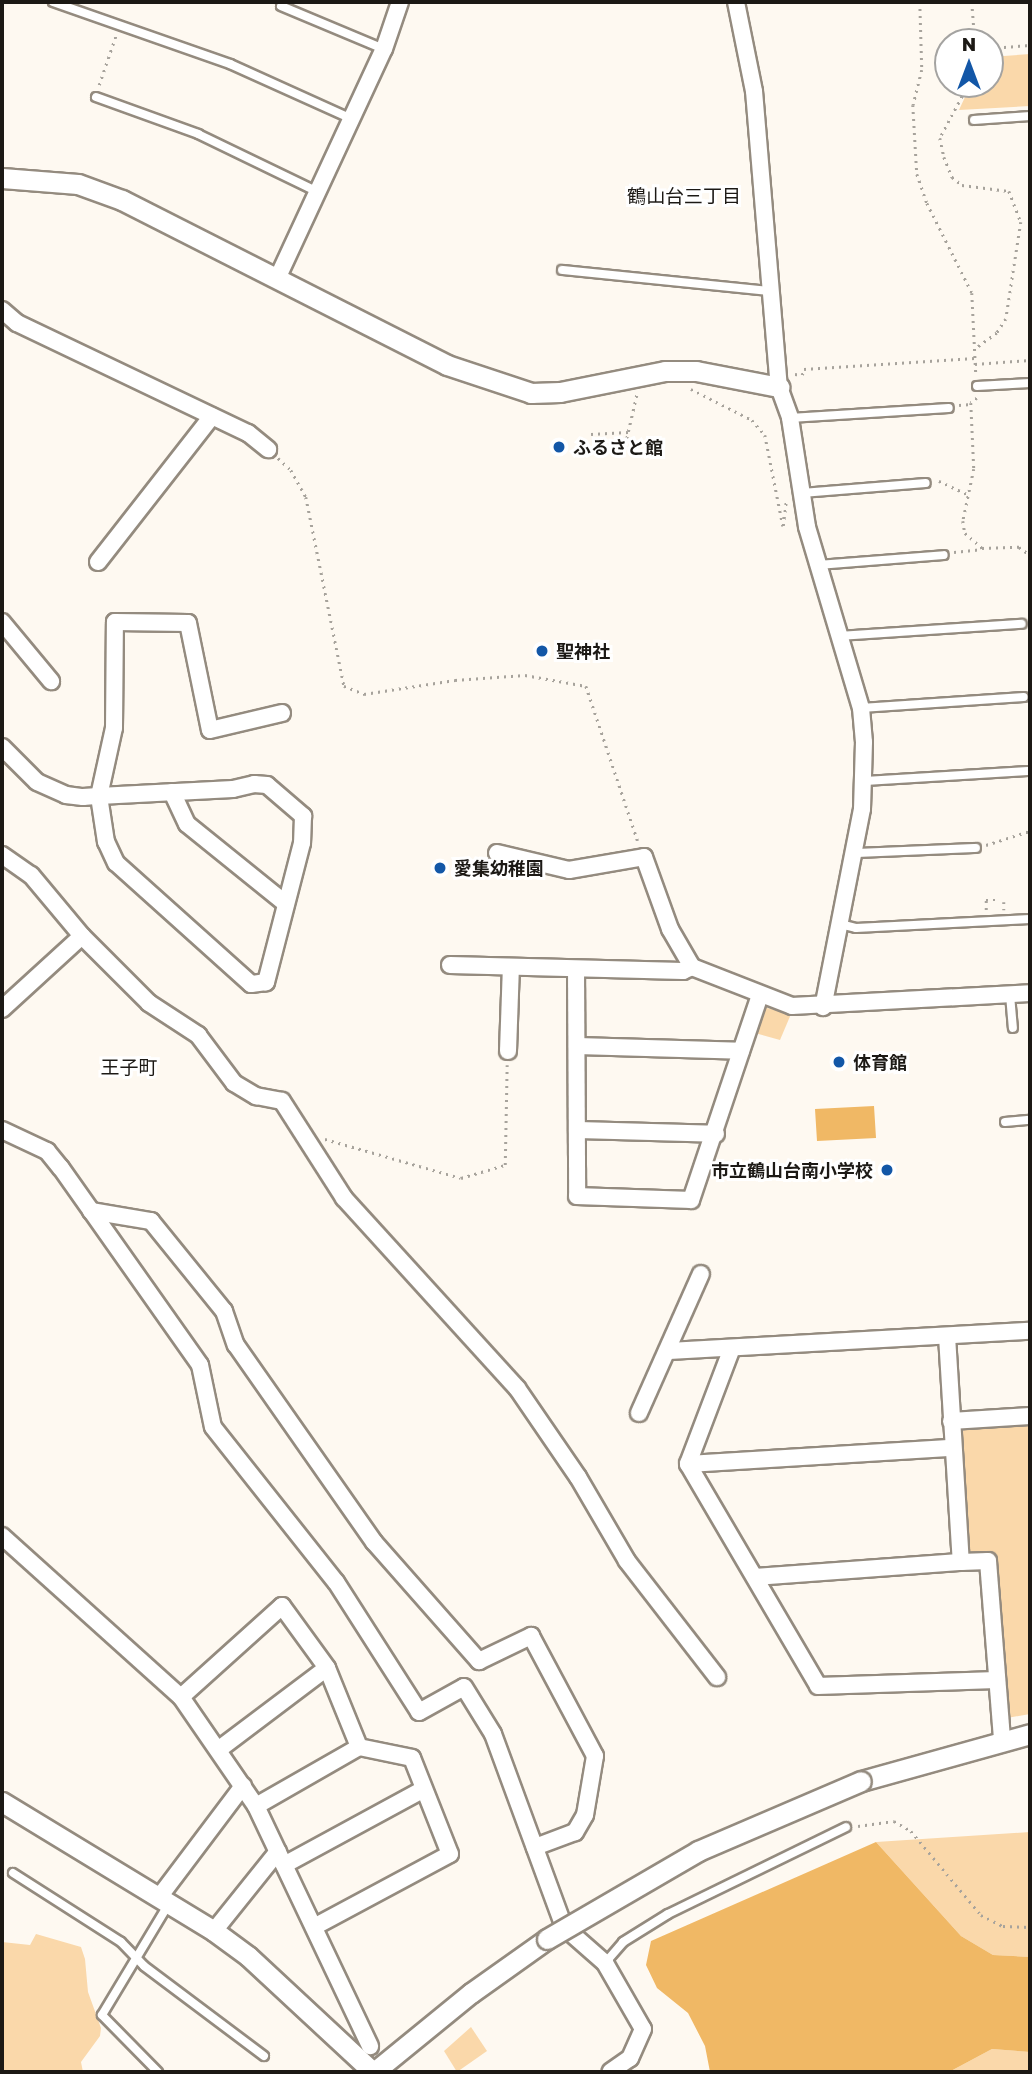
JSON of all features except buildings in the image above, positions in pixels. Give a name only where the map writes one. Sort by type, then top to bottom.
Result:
[{"type":"street","points":[[277,279],[384,49],[400,2]]},
{"type":"street","points":[[736,2],[754,91],[770,291],[802,493],[818,565],[860,708],[865,781],[855,853],[823,1007]]},
{"type":"street","points":[[2,178],[78,184],[100,192],[447,365],[531,393],[642,384],[696,371],[783,380]]},
{"type":"street","points":[[2,310],[17,323],[212,416],[268,449]]},
{"type":"street","points":[[97,562],[212,416]]},
{"type":"street","points":[[2,622],[19,639],[51,681]]},
{"type":"street","points":[[2,747],[37,782],[66,795],[99,796],[267,785],[303,816],[302,843],[265,982],[251,984],[116,863],[99,819],[99,796],[114,729],[115,622],[188,623],[210,730],[282,713]]},
{"type":"street","points":[[2,646],[19,639]]},
{"type":"street","points":[[172,792],[187,824],[286,904]]},
{"type":"street","points":[[497,853],[569,870],[644,857],[675,940],[692,967],[792,1006],[823,1007],[1030,993]]},
{"type":"street","points":[[2,855],[32,875],[82,936],[149,1003],[198,1035],[234,1083],[256,1096],[282,1101],[344,1198],[517,1388],[579,1477],[627,1561],[717,1677]]},
{"type":"street","points":[[2,1009],[82,936]]},
{"type":"street","points":[[450,965],[683,971],[692,967]]},
{"type":"street","points":[[508,1051],[511,967]]},
{"type":"street","points":[[576,969],[577,1196],[691,1200],[716,1134],[760,995]]},
{"type":"street","points":[[577,1046],[741,1051]]},
{"type":"street","points":[[2,1130],[47,1151],[91,1212],[200,1365],[213,1427],[336,1582],[419,1712],[464,1687],[493,1734],[564,1927],[605,1964],[643,2029],[630,2058],[610,2072]]},
{"type":"street","points":[[577,1130],[716,1134]]},
{"type":"street","points":[[91,1212],[151,1221],[224,1311],[236,1345],[258,1379],[374,1542],[479,1661],[531,1636],[595,1756],[585,1815],[575,1832],[535,1847]]},
{"type":"street","points":[[639,1413],[701,1274]]},
{"type":"street","points":[[668,1351],[1030,1331]]},
{"type":"street","points":[[947,1336],[961,1562]]},
{"type":"street","points":[[688,1464],[732,1348]]},
{"type":"street","points":[[951,1421],[1030,1416]]},
{"type":"street","points":[[688,1464],[953,1448]]},
{"type":"street","points":[[688,1464],[818,1686],[996,1680]]},
{"type":"street","points":[[2,1536],[181,1697],[256,1806],[370,2046]]},
{"type":"street","points":[[756,1577],[988,1561],[1002,1740]]},
{"type":"street","points":[[181,1697],[282,1606],[327,1668],[359,1746]]},
{"type":"street","points":[[218,1750],[327,1668]]},
{"type":"street","points":[[2,1802],[214,1931],[248,1956],[374,2072],[471,1993],[547,1939],[698,1851],[861,1781],[1030,1734]]},
{"type":"street","points":[[256,1806],[359,1746],[412,1758],[450,1854],[314,1927]]},
{"type":"street","points":[[164,1899],[243,1786]]},
{"type":"street","points":[[214,1931],[281,1858],[424,1789]]},
{"type":"lane","points":[[52,2],[230,64],[352,119]]},
{"type":"lane","points":[[281,6],[384,49]]},
{"type":"lane","points":[[96,97],[198,134],[318,192]]},
{"type":"lane","points":[[974,120],[1030,116]]},
{"type":"lane","points":[[562,270],[770,291]]},
{"type":"lane","points":[[976,386],[1030,383]]},
{"type":"lane","points":[[790,418],[949,408]]},
{"type":"lane","points":[[802,493],[926,483]]},
{"type":"lane","points":[[818,565],[944,555]]},
{"type":"lane","points":[[839,636],[1022,624]]},
{"type":"lane","points":[[860,708],[1024,697]]},
{"type":"lane","points":[[865,781],[1028,771]]},
{"type":"lane","points":[[855,853],[976,848]]},
{"type":"lane","points":[[840,925],[856,928],[1030,919]]},
{"type":"lane","points":[[1010,995],[1013,1028]]},
{"type":"lane","points":[[1004,1122],[1030,1121]]},
{"type":"lane","points":[[605,1964],[623,1942],[668,1914],[846,1827]]},
{"type":"lane","points":[[13,1874],[121,1942],[136,1958],[264,2056]]},
{"type":"lane","points":[[158,2072],[102,2015],[136,1958],[164,1899]]},
{"type":"path","points":[[920,2],[922,71],[913,105],[917,174],[927,203],[972,293],[977,399],[971,403],[974,469],[962,521],[965,533],[982,548]]},
{"type":"path","points":[[972,2],[974,28]]},
{"type":"path","points":[[96,97],[120,25]]},
{"type":"path","points":[[1004,47],[1030,46]]},
{"type":"path","points":[[961,98],[940,138],[952,177],[962,185],[1009,191],[1021,222],[1006,318],[997,332],[975,349]]},
{"type":"path","points":[[783,380],[975,358]]},
{"type":"path","points":[[975,364],[1030,360]]},
{"type":"path","points":[[625,445],[642,384]]},
{"type":"path","points":[[680,384],[752,420],[765,435],[772,455],[783,526],[786,499]]},
{"type":"path","points":[[591,434],[628,432]]},
{"type":"path","points":[[268,449],[291,470],[306,496],[344,686],[364,694],[455,680],[525,675],[586,686],[644,857]]},
{"type":"path","points":[[926,483],[941,481],[968,495]]},
{"type":"path","points":[[944,555],[982,548],[1019,547],[1030,555]]},
{"type":"path","points":[[976,848],[1030,831]]},
{"type":"path","points":[[986,921],[986,900],[999,900]]},
{"type":"path","points":[[322,1138],[461,1178],[505,1165],[508,1051]]},
{"type":"path","points":[[846,1827],[894,1821],[911,1831],[981,1915],[1003,1926],[1030,1927]]},
{"type":"shaded area","points":[[1030,54],[1030,106],[959,110],[965,98],[1004,98],[1004,56]]},
{"type":"shaded area","points":[[763,1007],[791,1014],[780,1040],[755,1033]]},
{"type":"shaded area","points":[[874,1106],[876,1138],[817,1141],[815,1109]]},
{"type":"shaded area","points":[[1030,1423],[1030,1714],[1007,1718],[995,1555],[976,1556],[967,1548],[960,1435],[966,1427]]},
{"type":"shaded area","points":[[1030,1832],[1030,1957],[993,1955],[961,1936],[876,1842]]},
{"type":"shaded area","points":[[876,1842],[961,1936],[993,1955],[1030,1957],[1030,2052],[992,2049],[949,2072],[710,2072],[705,2046],[688,2013],[657,1988],[646,1965],[651,1941]]},
{"type":"shaded area","points":[[36,1934],[81,1947],[85,1959],[88,1992],[101,2028],[100,2036],[81,2062],[83,2072],[2,2072],[2,1942],[30,1945]]},
{"type":"shaded area","points":[[471,2027],[487,2051],[457,2072],[444,2051]]},
{"type":"shaded area","points":[[992,2049],[1030,2052],[1030,2072],[949,2072]]},
{"type":"place","name":"ふるさと館","points":[[559,447]]},
{"type":"place","name":"聖神社","points":[[542,651]]},
{"type":"place","name":"愛集幼稚園","points":[[440,868]]},
{"type":"place","name":"体育館","points":[[839,1062]]},
{"type":"place","name":"市立鶴山台南小学校","points":[[887,1170]]},
{"type":"district","name":"鶴山台三丁目","points":[[684,196]]},
{"type":"district","name":"王子町","points":[[129,1067]]}]
